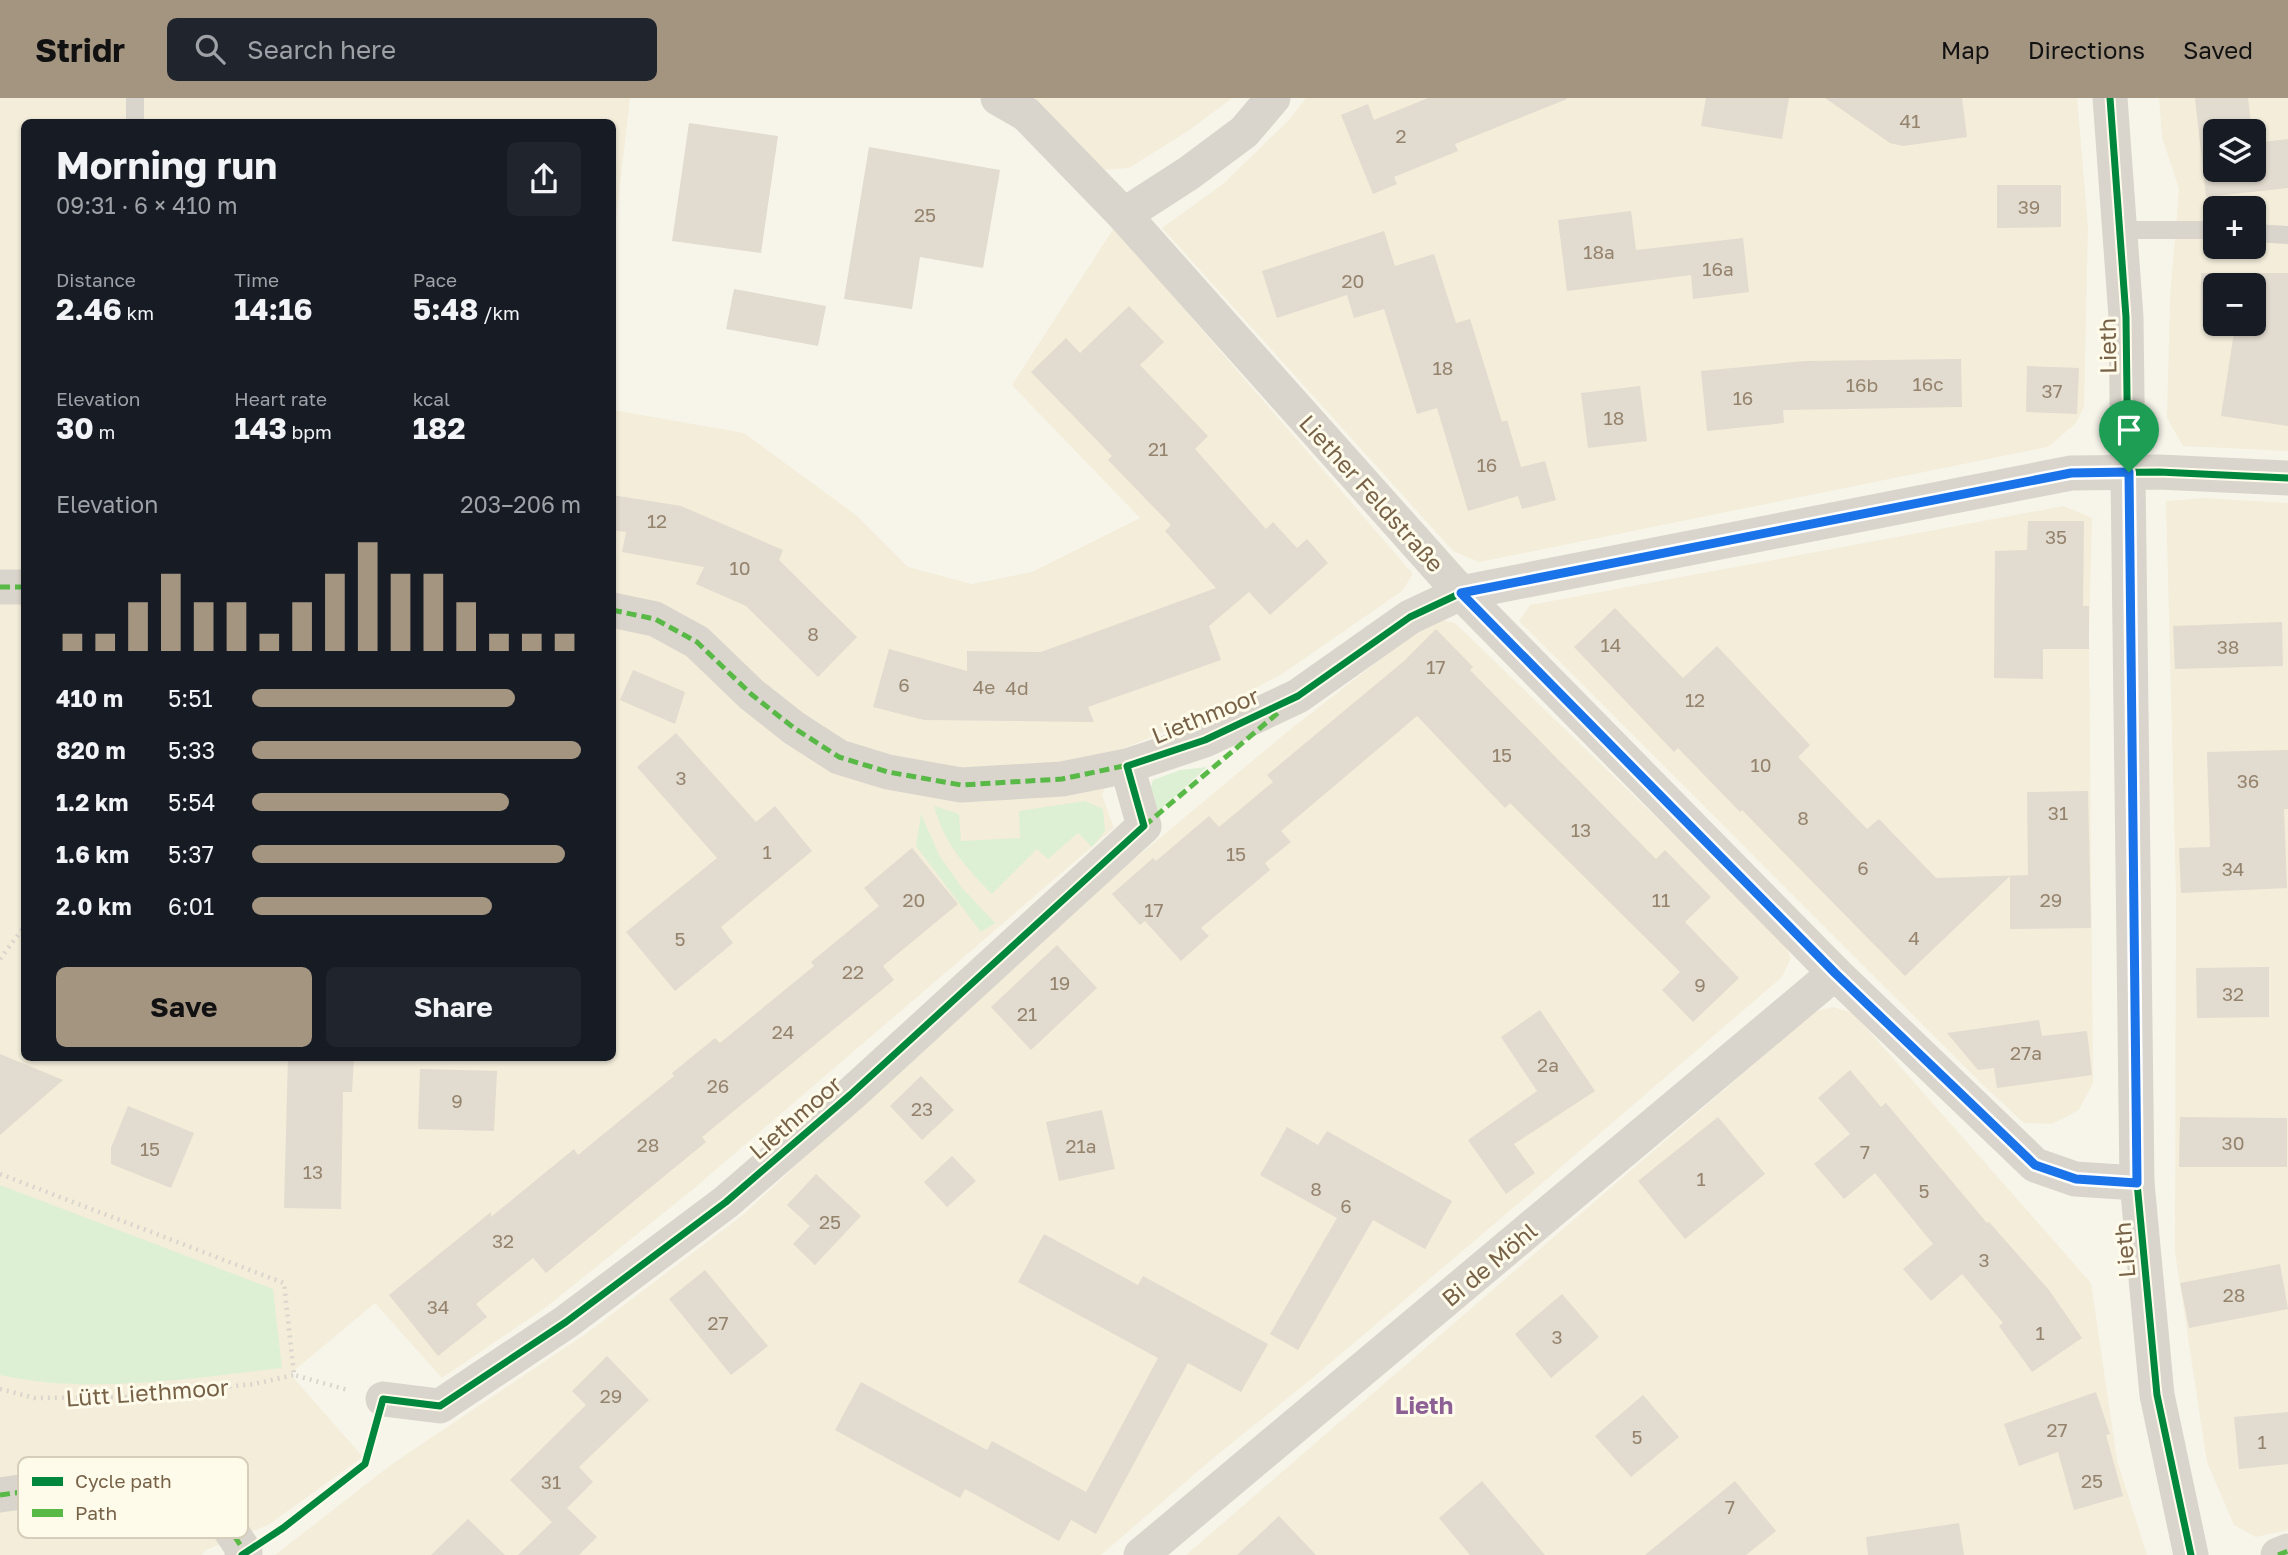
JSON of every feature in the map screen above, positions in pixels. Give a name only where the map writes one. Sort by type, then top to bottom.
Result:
[{"type":"street","name":"Liether Feldstraße","points":[[998,98],[1026,114],[1124,215],[1461,593],[1835,973],[2035,1165],[2076,1179],[2137,1183]]},
{"type":"street","points":[[1124,215],[1189,173],[1244,132],[1273,98]]},
{"type":"street","name":"Lieth","points":[[2110,98],[2126,317],[2137,1183],[2157,1395],[2191,1555]]},
{"type":"street","name":"Liethmoor","points":[[383,1399],[440,1406],[566,1322],[736,1194],[860,1086],[1144,826],[1127,766],[1205,740],[1298,696],[1410,617],[1461,593],[2071,473],[2129,472],[2288,478]]},
{"type":"street","points":[[0,587],[21,587]]},
{"type":"street","points":[[616,611],[655,619],[697,642],[751,694],[794,728],[839,757],[888,772],[961,785],[1062,779],[1127,766]]},
{"type":"street","name":"Bi de Möhl","points":[[1141,1555],[1835,973]]},
{"type":"street","points":[[0,1495],[18,1492]]},
{"type":"street","points":[[234,1538],[244,1554]]},
{"type":"street","points":[[2278,1555],[2288,1551]]},
{"type":"lane","points":[[135,98],[135,119]]},
{"type":"lane","points":[[2120,230],[2203,230]]},
{"type":"lane","points":[[2266,234],[2288,235]]},
{"type":"path","points":[[0,959],[21,931]]},
{"type":"path","points":[[0,1174],[285,1283],[294,1375],[383,1399]]},
{"type":"shaded area","points":[[0,98],[630,98],[616,220],[616,119],[21,119],[21,1061],[616,1061],[616,411],[744,433],[856,515],[908,567],[972,584],[1032,572],[1140,518],[1012,385],[1114,228],[1413,574],[1402,591],[1282,674],[1198,718],[1122,749],[1102,795],[1114,828],[691,1191],[545,1308],[442,1378],[375,1303],[290,1374],[363,1457],[268,1525],[248,1533],[248,1457],[18,1457],[18,1538],[236,1538],[206,1550],[201,1555],[0,1555]]},
{"type":"shaded area","points":[[1024,98],[1232,98],[1188,131],[1129,168],[1101,170]]},
{"type":"shaded area","points":[[1306,98],[2077,98],[2088,227],[2084,407],[2076,423],[2048,447],[1479,562],[1453,551],[1162,228],[1223,184],[1288,121]]},
{"type":"shaded area","points":[[2159,98],[2288,98],[2288,451],[2183,446],[2167,418],[2170,298],[2179,189],[2162,137]]},
{"type":"shaded area","points":[[2205,498],[2288,503],[2288,1530],[2256,1537],[2234,1525],[2207,1462],[2175,1252],[2176,892],[2166,501]]},
{"type":"shaded area","points":[[2064,506],[2092,518],[2089,634],[2093,1083],[2079,1110],[2052,1124],[2024,1123],[1519,621],[1530,605]]},
{"type":"shaded area","points":[[1433,618],[1455,623],[1781,938],[1791,958],[1782,977],[1101,1555],[275,1555],[392,1464],[587,1333],[744,1214],[1035,942],[1287,732]]},
{"type":"shaded area","points":[[1833,1007],[1853,1013],[2091,1283],[2117,1460],[2147,1555],[1186,1555],[1814,1012]]},
{"type":"green space","points":[[1207,767],[1159,811],[1148,797],[1153,780],[1180,770]]},
{"type":"green space","points":[[1085,801],[1103,809],[1105,831],[1092,847],[1078,833],[1048,859],[1037,849],[992,894],[957,854],[944,832],[934,806],[959,814],[961,841],[1020,838],[1019,811]]},
{"type":"green space","points":[[921,814],[939,855],[962,888],[995,923],[981,932],[916,846]]},
{"type":"green space","points":[[0,1185],[273,1289],[282,1368],[177,1380],[105,1384],[35,1381],[0,1375]]},
{"type":"building","points":[[1428,98],[1567,99],[1455,144],[1458,151],[1394,177],[1397,184],[1373,194],[1341,115],[1368,104],[1374,120]]},
{"type":"building","points":[[1706,98],[1789,98],[1782,139],[1701,126]]},
{"type":"building","points":[[1825,98],[1962,98],[1967,137],[1903,146],[1890,143]]},
{"type":"building","points":[[2195,98],[2248,98],[2251,119],[2203,119],[2203,170]]},
{"type":"building","points":[[689,123],[778,136],[761,253],[672,241]]},
{"type":"building","points":[[2288,139],[2288,188],[2206,196],[2204,182],[2266,182],[2266,142]]},
{"type":"building","points":[[869,147],[1000,170],[983,268],[920,257],[912,309],[844,299]]},
{"type":"building","points":[[1997,185],[2061,185],[2061,227],[1997,228]]},
{"type":"building","points":[[1631,211],[1636,250],[1743,238],[1749,292],[1693,299],[1691,275],[1567,291],[1558,220]]},
{"type":"building","points":[[1384,231],[1395,266],[1434,254],[1456,323],[1470,319],[1502,422],[1507,420],[1521,467],[1545,461],[1556,500],[1522,509],[1518,496],[1468,511],[1437,408],[1417,414],[1384,309],[1354,318],[1347,295],[1277,318],[1262,271]]},
{"type":"building","points":[[2201,273],[2203,273],[2202,326]]},
{"type":"building","points":[[2266,273],[2288,273],[2288,426],[2221,416],[2233,336],[2266,336]]},
{"type":"building","points":[[734,289],[826,306],[818,346],[726,329]]},
{"type":"building","points":[[1129,306],[1164,342],[1140,365],[1208,436],[1195,449],[1266,529],[1273,522],[1297,548],[1307,539],[1328,563],[1270,615],[1249,592],[1209,626],[1221,660],[1088,707],[1094,722],[924,720],[873,707],[889,649],[967,671],[967,651],[1041,652],[1216,588],[1165,531],[1171,525],[1108,460],[1112,456],[1031,372],[1066,338],[1080,353]]},
{"type":"building","points":[[1961,359],[1962,407],[1783,410],[1784,423],[1707,431],[1701,371],[1805,361]]},
{"type":"building","points":[[2027,366],[2079,368],[2077,414],[2026,412]]},
{"type":"building","points":[[1640,386],[1647,441],[1588,448],[1581,393]]},
{"type":"building","points":[[616,496],[681,506],[783,550],[779,560],[857,637],[818,677],[746,606],[696,584],[704,567],[622,552],[626,532],[616,531]]},
{"type":"building","points":[[2028,521],[2084,521],[2083,606],[2089,606],[2089,649],[2043,649],[2043,679],[1994,678],[1995,551],[2027,550]]},
{"type":"building","points":[[1615,608],[1683,678],[1717,646],[1810,745],[1798,757],[1867,829],[1879,819],[1936,878],[2028,875],[2027,792],[2088,791],[2091,928],[2010,929],[2010,876],[1905,976],[1742,810],[1740,812],[1678,748],[1674,752],[1574,647]]},
{"type":"building","points":[[2282,622],[2283,666],[2175,669],[2173,626]]},
{"type":"building","points":[[1436,629],[1473,667],[1470,670],[1656,859],[1665,850],[1711,897],[1685,922],[1739,978],[1693,1022],[1662,990],[1680,972],[1510,803],[1505,808],[1417,716],[1281,831],[1291,842],[1265,863],[1270,870],[1201,928],[1209,936],[1181,961],[1145,921],[1140,925],[1112,894],[1153,858],[1156,861],[1209,816],[1219,827],[1273,782],[1267,775],[1404,661]]},
{"type":"building","points":[[633,670],[685,692],[675,724],[620,700]]},
{"type":"building","points":[[676,733],[756,822],[775,806],[812,851],[721,927],[733,943],[675,991],[626,932],[717,858],[637,767]]},
{"type":"building","points":[[2288,750],[2288,809],[2284,809],[2287,888],[2181,893],[2179,848],[2210,847],[2207,752]]},
{"type":"building","points":[[912,848],[958,904],[883,966],[894,980],[702,1137],[706,1142],[546,1273],[533,1258],[476,1304],[487,1317],[438,1356],[389,1295],[574,1149],[578,1155],[674,1076],[672,1073],[715,1038],[720,1043],[814,966],[811,962],[879,906],[864,888]]},
{"type":"building","points":[[1057,945],[1097,988],[1031,1050],[991,1007]]},
{"type":"building","points":[[2269,967],[2269,1017],[2197,1018],[2196,968]]},
{"type":"building","points":[[1540,1010],[1595,1091],[1514,1144],[1535,1173],[1506,1194],[1468,1140],[1537,1091],[1501,1037]]},
{"type":"building","points":[[2039,1020],[2042,1036],[2087,1031],[2092,1075],[1997,1088],[1994,1068],[1978,1070],[1947,1033]]},
{"type":"building","points":[[0,1054],[63,1080],[0,1135]]},
{"type":"building","points":[[288,1061],[354,1061],[352,1092],[343,1092],[341,1209],[284,1208]]},
{"type":"building","points":[[420,1069],[497,1071],[494,1131],[418,1129]]},
{"type":"building","points":[[1850,1070],[1881,1107],[1886,1103],[1987,1223],[1989,1222],[2049,1290],[2082,1338],[2032,1372],[1999,1326],[2003,1323],[1962,1274],[1931,1301],[1903,1269],[1933,1244],[1875,1173],[1844,1199],[1814,1164],[1850,1134],[1818,1098]]},
{"type":"building","points":[[921,1076],[954,1110],[922,1140],[890,1106]]},
{"type":"building","points":[[128,1106],[194,1133],[171,1188],[111,1164],[111,1148]]},
{"type":"building","points":[[1102,1110],[1115,1169],[1059,1181],[1046,1122]]},
{"type":"building","points":[[1718,1117],[1765,1174],[1685,1239],[1638,1181]]},
{"type":"building","points":[[2180,1117],[2287,1118],[2287,1167],[2179,1167]]},
{"type":"building","points":[[1287,1127],[1318,1145],[1327,1131],[1452,1201],[1425,1249],[1373,1220],[1298,1350],[1270,1334],[1337,1218],[1260,1175]]},
{"type":"building","points":[[952,1156],[976,1181],[947,1207],[924,1182]]},
{"type":"building","points":[[816,1174],[861,1216],[815,1265],[793,1244],[810,1226],[787,1205]]},
{"type":"building","points":[[1044,1234],[1138,1285],[1143,1276],[1268,1344],[1241,1392],[1188,1363],[1096,1534],[1071,1520],[1059,1541],[965,1489],[960,1498],[835,1430],[861,1382],[987,1450],[992,1441],[1086,1492],[1158,1358],[1018,1282]]},
{"type":"building","points":[[2280,1264],[2288,1309],[2189,1328],[2180,1283]]},
{"type":"building","points":[[705,1270],[768,1346],[731,1375],[669,1299]]},
{"type":"building","points":[[1562,1294],[1599,1337],[1551,1378],[1515,1334]]},
{"type":"building","points":[[607,1356],[649,1400],[579,1467],[593,1482],[567,1508],[597,1537],[579,1555],[518,1555],[552,1522],[510,1480],[586,1405],[572,1391]]},
{"type":"building","points":[[2096,1392],[2110,1434],[2106,1435],[2123,1496],[2074,1510],[2058,1452],[2019,1466],[2004,1424]]},
{"type":"building","points":[[1643,1395],[1679,1437],[1631,1477],[1595,1436]]},
{"type":"building","points":[[2288,1412],[2288,1464],[2239,1469],[2234,1417]]},
{"type":"building","points":[[1482,1481],[1545,1555],[1470,1555],[1439,1518]]},
{"type":"building","points":[[1735,1481],[1776,1531],[1746,1555],[1645,1555]]},
{"type":"building","points":[[1279,1516],[1316,1555],[1237,1555]]},
{"type":"building","points":[[468,1519],[505,1555],[431,1555]]},
{"type":"building","points":[[1959,1523],[1964,1555],[1868,1555],[1866,1537]]},
{"type":"marked path","points":[[0,587],[21,587]]},
{"type":"marked path","points":[[616,611],[655,619],[697,642],[751,694],[794,728],[839,757],[888,772],[961,785],[1062,779],[1133,764]]},
{"type":"marked path","points":[[1144,826],[1279,712]]},
{"type":"marked path","points":[[0,1495],[18,1492]]},
{"type":"marked path","points":[[236,1538],[245,1552],[250,1549]]},
{"type":"marked path","points":[[2278,1555],[2288,1551]]},
{"type":"cycle path","points":[[2110,98],[2126,317],[2137,1183],[2157,1395],[2191,1555]]},
{"type":"cycle path","points":[[242,1555],[283,1528],[365,1464],[383,1399],[440,1406],[566,1322],[726,1202],[850,1095],[1144,826],[1127,766],[1205,740],[1298,696],[1410,617],[1461,593],[2071,473],[2159,472],[2288,478]]},
{"type":"district","name":"Lieth","points":[[1424,1404]]},
{"type":"route","points":[[2129,472],[2137,1183],[2076,1179],[2035,1165],[1835,973],[1461,593],[2071,473],[2129,472]]}]
